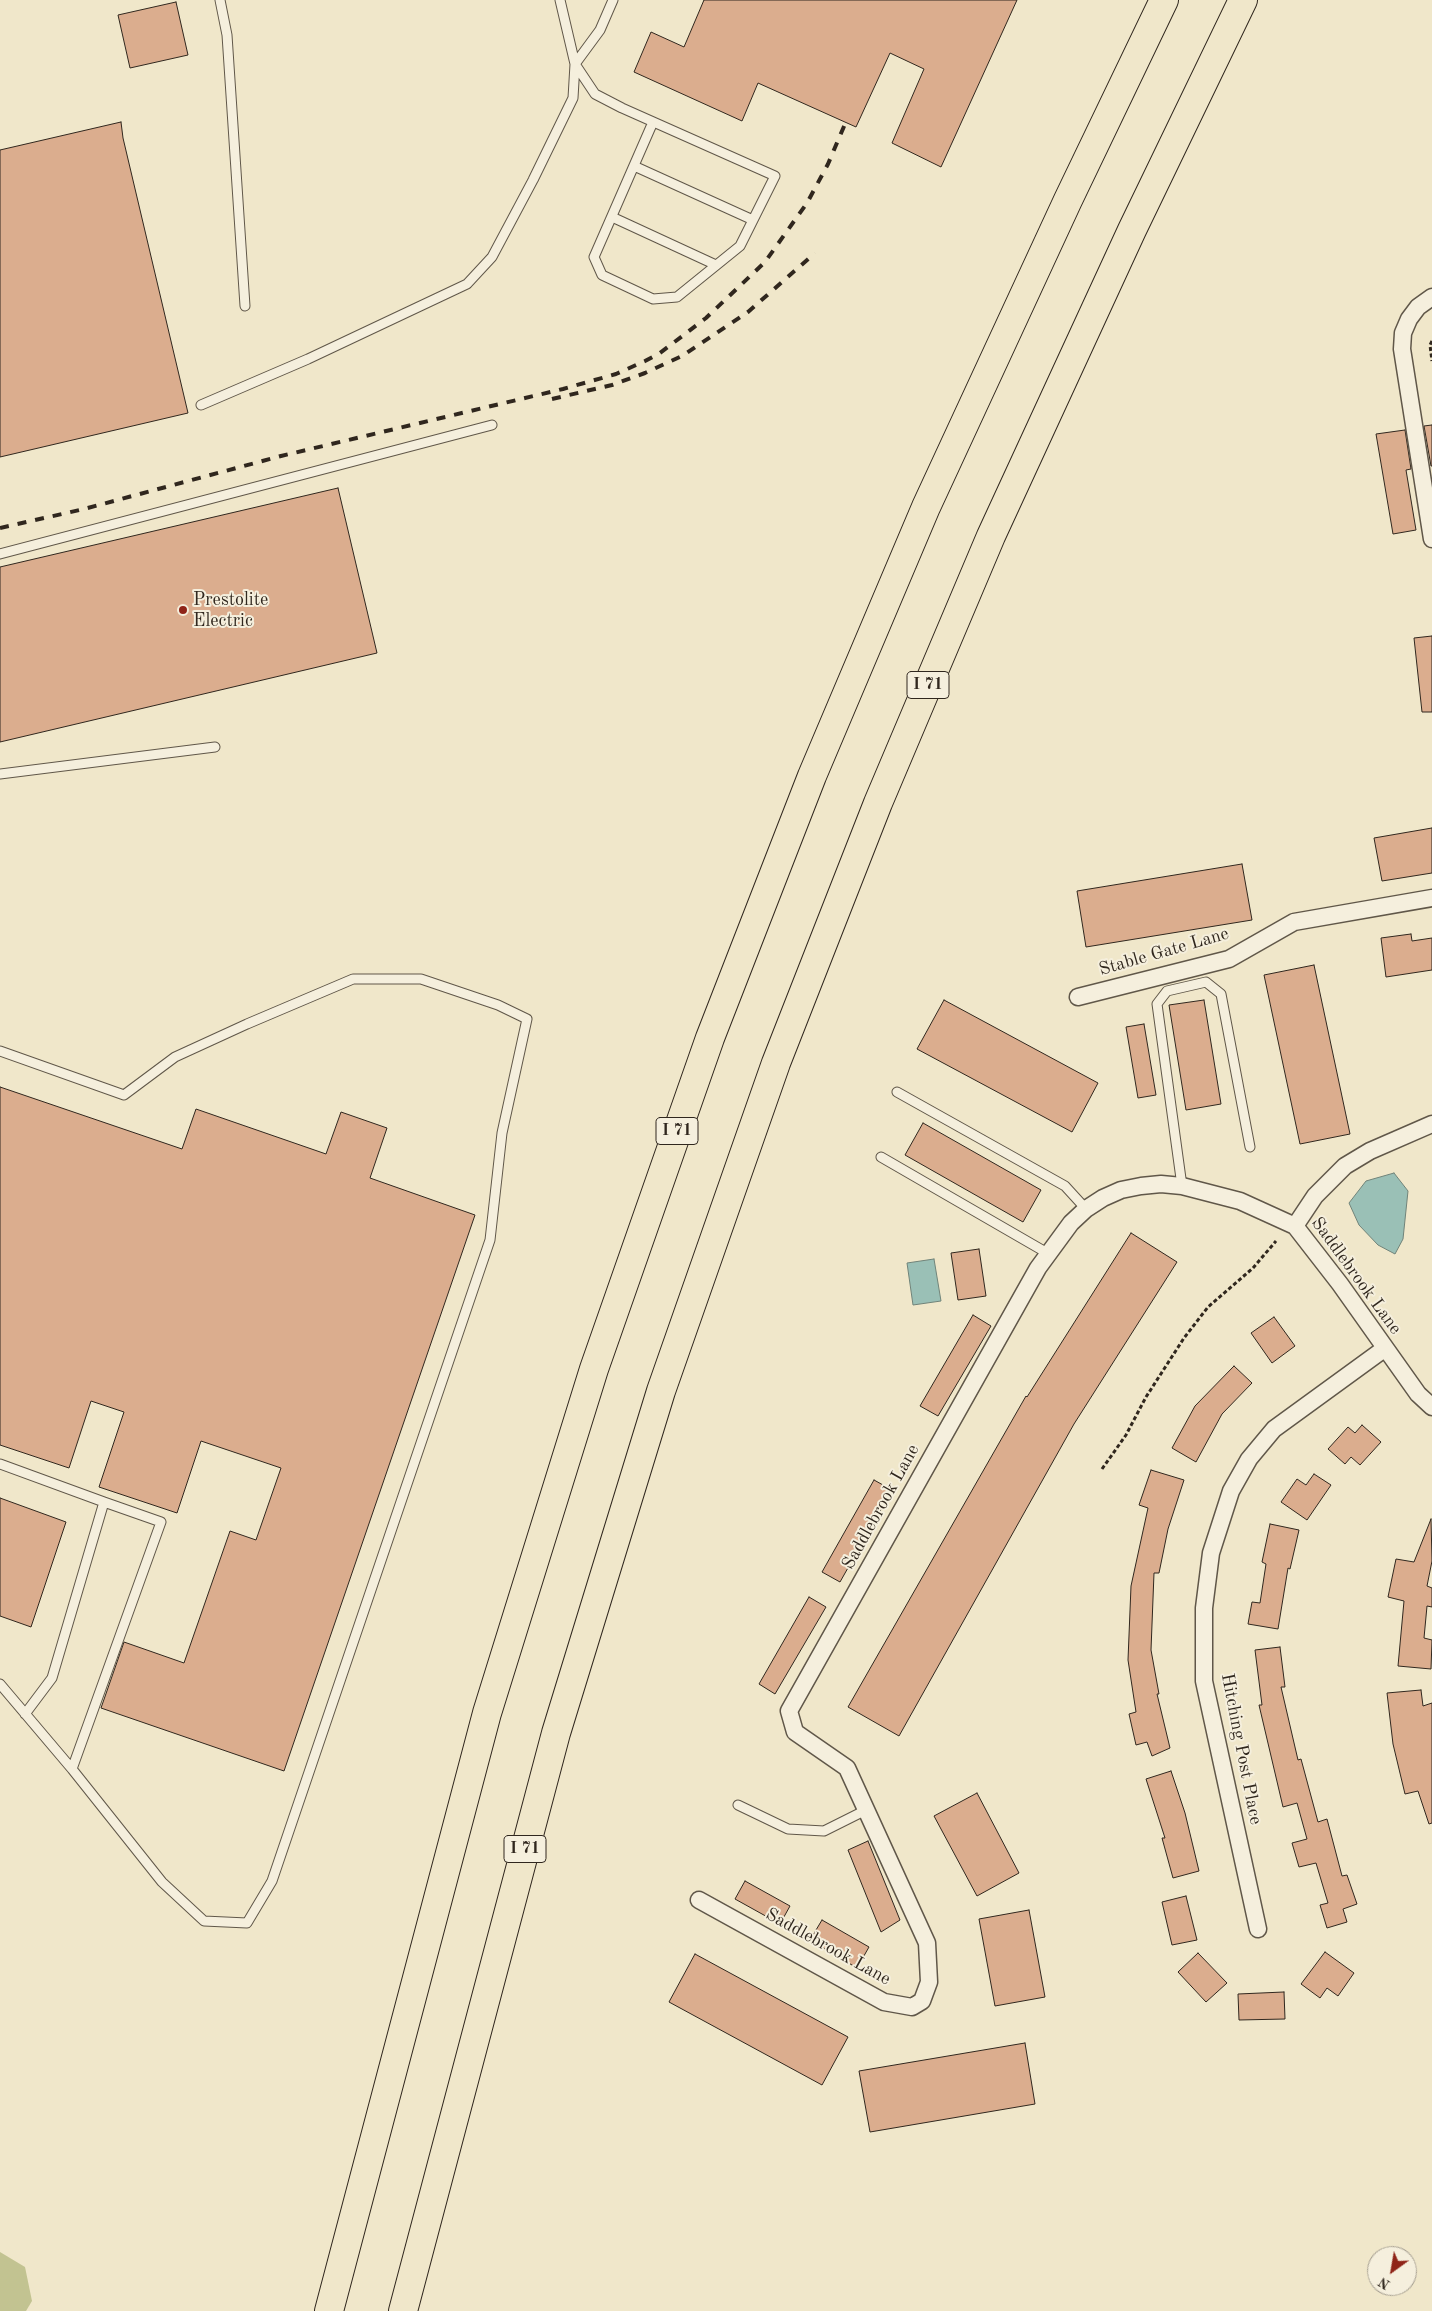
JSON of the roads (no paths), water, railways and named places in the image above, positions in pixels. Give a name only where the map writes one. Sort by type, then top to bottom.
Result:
[{"type":"highway","name":"I 71","points":[[329,2311],[487,1713],[594,1369],[710,1038],[812,776],[926,507],[1068,200],[1164,0]]},
{"type":"highway","name":"I 71","points":[[403,2311],[556,1733],[661,1391],[776,1063],[878,803],[991,536],[1132,230],[1243,0]]},
{"type":"street","points":[[1432,298],[1418,307],[1409,319],[1403,333],[1402,349],[1432,539]]},
{"type":"street","name":"Stable Gate Lane","points":[[1078,996],[1229,959],[1294,922],[1432,898]]},
{"type":"street","points":[[1295,1226],[1315,1196],[1345,1166],[1370,1151],[1432,1124]]},
{"type":"street","name":"Saddlebrook Lane","points":[[699,1900],[884,2002],[912,2007],[922,2001],[929,1982],[927,1943],[847,1768],[795,1732],[789,1711],[1038,1268],[1071,1223],[1086,1209],[1103,1198],[1141,1186],[1161,1184],[1182,1186],[1240,1201],[1295,1226],[1340,1284],[1384,1349],[1418,1394],[1432,1407]]},
{"type":"street","name":"Hitching Post Place","points":[[1258,1929],[1204,1681],[1204,1608],[1211,1553],[1231,1491],[1249,1459],[1274,1429],[1384,1349]]},
{"type":"lane","points":[[220,0],[227,35],[245,306]]},
{"type":"lane","points":[[201,405],[308,359],[467,284],[492,257],[533,180],[573,98],[575,64],[560,0]]},
{"type":"lane","points":[[575,64],[600,30],[613,0]]},
{"type":"lane","points":[[575,64],[595,94],[653,122],[776,176],[740,246],[678,297],[653,299],[602,275],[594,257],[653,122]]},
{"type":"lane","points":[[634,166],[753,220]]},
{"type":"lane","points":[[612,217],[716,265]]},
{"type":"lane","points":[[0,554],[492,425]]},
{"type":"lane","points":[[0,774],[216,748]]},
{"type":"lane","points":[[0,1051],[124,1095],[175,1057],[247,1024],[353,980],[422,979],[498,1005],[527,1019],[502,1133],[490,1240],[272,1881],[247,1923],[204,1921],[162,1882],[72,1769],[0,1684]]},
{"type":"lane","points":[[1182,1186],[1156,1004],[1167,991],[1206,982],[1221,994],[1250,1147]]},
{"type":"lane","points":[[897,1092],[1065,1186],[1086,1209]]},
{"type":"lane","points":[[881,1158],[1049,1254]]},
{"type":"lane","points":[[0,1464],[161,1522],[72,1769]]},
{"type":"lane","points":[[25,1714],[52,1678],[104,1502]]},
{"type":"lane","points":[[738,1805],[788,1829],[824,1831],[866,1810]]},
{"type":"water","points":[[1394,1173],[1408,1191],[1403,1239],[1395,1254],[1378,1245],[1359,1225],[1349,1203],[1366,1181]]},
{"type":"water","points":[[934,1259],[941,1301],[913,1305],[907,1263]]},
{"type":"railway","points":[[0,528],[84,509],[281,456],[563,389],[616,374],[645,361],[660,353],[706,318],[765,262],[807,203],[828,164],[845,124]]},
{"type":"railway","points":[[552,399],[612,385],[645,373],[682,356],[748,312],[815,253]]},
{"type":"place","name":"Prestolite Electric","points":[[183,610]]}]
